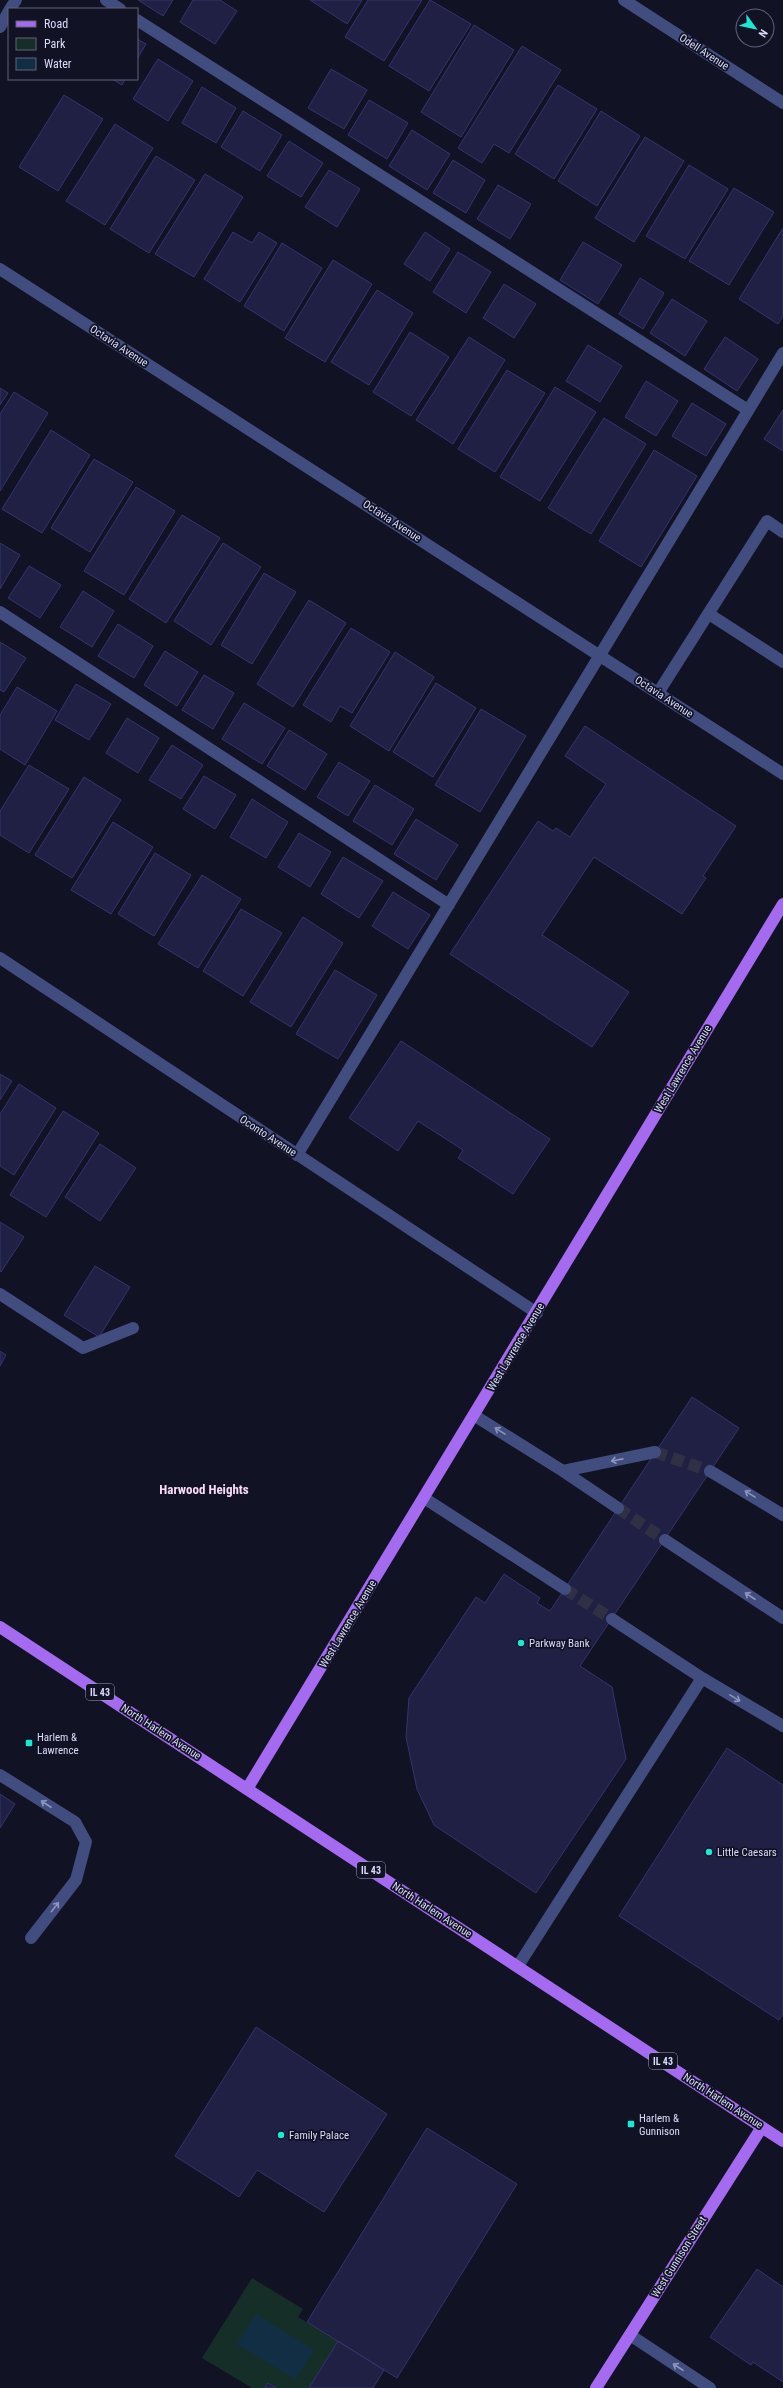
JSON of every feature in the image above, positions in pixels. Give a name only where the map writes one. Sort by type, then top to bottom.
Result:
[{"type":"main road","name":"West Lawrence Avenue","points":[[247,1789],[537,1313],[783,904]]},
{"type":"main road","name":"North Harlem Avenue","points":[[0,1627],[783,2141]]},
{"type":"main road","name":"West Gunnison Street","points":[[596,2388],[762,2127]]},
{"type":"street","points":[[106,0],[118,8]]},
{"type":"street","name":"Odell Avenue","points":[[624,0],[783,103]]},
{"type":"street","points":[[0,26],[8,13]]},
{"type":"street","points":[[138,21],[748,410]]},
{"type":"street","name":"Octavia Avenue","points":[[0,269],[783,774]]},
{"type":"street","points":[[297,1155],[783,353]]},
{"type":"street","points":[[658,693],[767,522],[783,532]]},
{"type":"street","points":[[0,612],[449,905]]},
{"type":"street","points":[[708,614],[783,662]]},
{"type":"street","name":"Oconto Avenue","points":[[0,958],[537,1313]]},
{"type":"street","points":[[0,1294],[83,1348],[133,1328]]},
{"type":"street","points":[[474,1416],[563,1471],[618,1508]]},
{"type":"street","points":[[563,1471],[655,1452]]},
{"type":"street","points":[[710,1471],[783,1515]]},
{"type":"street","points":[[424,1498],[565,1589]]},
{"type":"street","points":[[665,1540],[783,1618]]},
{"type":"street","points":[[612,1619],[702,1678],[783,1726]]},
{"type":"street","points":[[518,1966],[702,1678]]},
{"type":"street","points":[[0,1775],[75,1822],[86,1842],[76,1880],[31,1938]]},
{"type":"street","points":[[630,2335],[710,2388]]},
{"type":"green space","points":[[252,2278],[303,2309],[298,2317],[338,2341],[309,2388],[252,2388],[202,2358]]},
{"type":"water","points":[[256,2314],[314,2350],[295,2379],[237,2344]]},
{"type":"building","points":[[138,0],[173,0],[163,16]]},
{"type":"building","points":[[193,0],[220,0],[237,11],[215,44],[180,22]]},
{"type":"building","points":[[310,0],[362,0],[347,24]]},
{"type":"building","points":[[368,0],[422,0],[384,61],[345,37]]},
{"type":"building","points":[[430,0],[471,24],[429,91],[389,66]]},
{"type":"building","points":[[474,25],[514,50],[461,137],[421,112]]},
{"type":"building","points":[[138,40],[146,44],[138,57]]},
{"type":"building","points":[[522,46],[561,70],[509,153],[494,144],[482,163],[458,148]]},
{"type":"building","points":[[158,59],[193,81],[168,121],[133,99]]},
{"type":"building","points":[[331,69],[367,90],[344,129],[308,108]]},
{"type":"building","points":[[114,80],[124,80],[122,85]]},
{"type":"building","points":[[558,85],[597,109],[554,179],[515,154]]},
{"type":"building","points":[[202,87],[236,108],[216,143],[182,123]]},
{"type":"building","points":[[64,95],[103,119],[58,191],[19,167]]},
{"type":"building","points":[[369,100],[408,123],[387,159],[348,135]]},
{"type":"building","points":[[243,111],[282,135],[260,171],[221,147]]},
{"type":"building","points":[[601,111],[640,136],[597,206],[558,181]]},
{"type":"building","points":[[115,124],[153,148],[105,225],[66,201]]},
{"type":"building","points":[[412,130],[450,154],[427,190],[389,166]]},
{"type":"building","points":[[645,137],[684,161],[634,242],[595,218]]},
{"type":"building","points":[[289,141],[323,163],[301,197],[267,176]]},
{"type":"building","points":[[156,156],[195,180],[149,253],[110,229]]},
{"type":"building","points":[[453,160],[485,180],[466,213],[433,193]]},
{"type":"building","points":[[689,165],[728,189],[685,259],[646,236]]},
{"type":"building","points":[[329,170],[360,189],[337,227],[305,207]]},
{"type":"building","points":[[205,174],[243,197],[194,277],[155,254]]},
{"type":"building","points":[[498,185],[531,204],[510,239],[477,219]]},
{"type":"building","points":[[734,188],[774,212],[729,285],[689,261]]},
{"type":"building","points":[[783,228],[783,316],[778,324],[739,299]]},
{"type":"building","points":[[233,232],[252,243],[259,232],[277,243],[240,302],[204,279]]},
{"type":"building","points":[[425,232],[450,249],[430,281],[404,264]]},
{"type":"building","points":[[583,242],[622,265],[598,304],[560,280]]},
{"type":"building","points":[[282,243],[322,268],[284,331],[244,306]]},
{"type":"building","points":[[458,252],[491,272],[466,313],[433,292]]},
{"type":"building","points":[[333,260],[372,284],[325,362],[285,338]]},
{"type":"building","points":[[640,278],[664,293],[643,329],[619,314]]},
{"type":"building","points":[[504,284],[536,304],[514,338],[483,318]]},
{"type":"building","points":[[377,290],[413,313],[369,385],[331,362]]},
{"type":"building","points":[[672,299],[707,321],[685,356],[650,333]]},
{"type":"building","points":[[410,332],[449,357],[411,416],[373,392]]},
{"type":"building","points":[[469,337],[505,360],[453,444],[416,420]]},
{"type":"building","points":[[725,337],[758,359],[737,391],[704,369]]},
{"type":"building","points":[[588,345],[622,366],[600,402],[566,381]]},
{"type":"building","points":[[507,370],[545,393],[495,472],[458,449]]},
{"type":"building","points":[[646,381],[678,401],[656,436],[625,417]]},
{"type":"building","points":[[555,387],[596,412],[540,501],[500,477]]},
{"type":"building","points":[[0,388],[8,393],[0,405]]},
{"type":"building","points":[[14,392],[48,413],[0,491],[0,414]]},
{"type":"building","points":[[692,403],[726,424],[706,456],[672,436]]},
{"type":"building","points":[[783,410],[783,451],[764,439]]},
{"type":"building","points":[[604,418],[646,444],[591,534],[548,508]]},
{"type":"building","points":[[51,430],[90,455],[42,533],[2,509]]},
{"type":"building","points":[[654,450],[697,476],[641,567],[599,541]]},
{"type":"building","points":[[94,459],[133,482],[90,552],[51,528]]},
{"type":"building","points":[[136,487],[175,511],[124,595],[84,571]]},
{"type":"building","points":[[182,515],[220,538],[166,623],[129,599]]},
{"type":"building","points":[[0,543],[20,555],[0,589]]},
{"type":"building","points":[[223,543],[261,567],[211,645],[174,621]]},
{"type":"building","points":[[29,566],[61,585],[40,618],[8,598]]},
{"type":"building","points":[[264,573],[296,592],[252,664],[221,645]]},
{"type":"building","points":[[83,591],[114,611],[92,647],[60,627]]},
{"type":"building","points":[[309,600],[346,623],[293,707],[257,684]]},
{"type":"building","points":[[118,624],[153,646],[134,678],[98,656]]},
{"type":"building","points":[[351,628],[390,652],[352,713],[340,706],[331,722],[303,705]]},
{"type":"building","points":[[0,642],[26,658],[4,692],[0,690]]},
{"type":"building","points":[[165,651],[198,672],[177,706],[144,685]]},
{"type":"building","points":[[395,652],[434,677],[389,751],[350,726]]},
{"type":"building","points":[[204,675],[234,693],[213,729],[182,710]]},
{"type":"building","points":[[436,683],[476,708],[433,777],[393,752]]},
{"type":"building","points":[[76,684],[111,704],[89,740],[55,720]]},
{"type":"building","points":[[17,687],[57,711],[25,765],[0,749],[0,715]]},
{"type":"building","points":[[244,703],[285,728],[262,764],[222,739]]},
{"type":"building","points":[[481,709],[526,736],[480,812],[435,785]]},
{"type":"building","points":[[127,718],[159,738],[138,773],[106,753]]},
{"type":"building","points":[[585,726],[736,826],[703,876],[706,878],[682,914],[594,857],[542,935],[629,992],[592,1047],[450,954],[538,821],[553,831],[556,828],[570,837],[606,784],[565,756]]},
{"type":"building","points":[[289,730],[327,754],[305,790],[267,766]]},
{"type":"building","points":[[172,745],[203,765],[181,799],[149,780]]},
{"type":"building","points":[[339,762],[370,781],[348,816],[317,797]]},
{"type":"building","points":[[29,765],[69,789],[29,853],[0,835],[0,811]]},
{"type":"building","points":[[204,776],[236,795],[215,829],[183,809]]},
{"type":"building","points":[[84,777],[121,800],[72,878],[35,855]]},
{"type":"building","points":[[375,785],[414,809],[392,845],[353,821]]},
{"type":"building","points":[[252,799],[288,822],[266,858],[230,837]]},
{"type":"building","points":[[416,819],[458,845],[436,880],[394,854]]},
{"type":"building","points":[[113,822],[153,847],[111,914],[71,890]]},
{"type":"building","points":[[299,833],[331,852],[310,887],[278,867]]},
{"type":"building","points":[[155,853],[191,875],[154,936],[118,914]]},
{"type":"building","points":[[343,857],[383,881],[359,918],[321,894]]},
{"type":"building","points":[[202,875],[241,899],[198,968],[158,944]]},
{"type":"building","points":[[393,892],[430,915],[408,949],[372,926]]},
{"type":"building","points":[[241,909],[282,933],[243,996],[203,971]]},
{"type":"building","points":[[303,917],[343,943],[291,1027],[250,1002]]},
{"type":"building","points":[[335,970],[377,995],[338,1059],[296,1034]]},
{"type":"building","points":[[401,1041],[550,1139],[513,1194],[458,1158],[463,1150],[418,1121],[398,1151],[349,1118]]},
{"type":"building","points":[[0,1074],[12,1081],[0,1100]]},
{"type":"building","points":[[19,1084],[56,1108],[14,1175],[0,1166],[0,1114]]},
{"type":"building","points":[[63,1111],[99,1133],[46,1217],[10,1195]]},
{"type":"building","points":[[100,1144],[136,1168],[100,1221],[65,1197]]},
{"type":"building","points":[[0,1222],[24,1237],[1,1272],[0,1271]]},
{"type":"building","points":[[95,1266],[130,1287],[99,1337],[64,1315]]},
{"type":"building","points":[[0,1351],[6,1355],[0,1366]]},
{"type":"building","name":"Parkway Bank","points":[[692,1397],[739,1428],[580,1666],[612,1687],[626,1759],[536,1893],[434,1825],[417,1789],[406,1737],[409,1698],[476,1597],[485,1603],[504,1574],[540,1598],[537,1603],[550,1611]]},
{"type":"building","points":[[727,1748],[783,1785],[783,2014],[779,2020],[619,1916]]},
{"type":"building","points":[[0,1794],[15,1804],[0,1828]]},
{"type":"building","name":"Family Palace","points":[[256,2027],[387,2114],[324,2212],[257,2170],[239,2197],[175,2156]]},
{"type":"building","points":[[427,2128],[517,2184],[397,2378],[307,2322]]},
{"type":"building","points":[[757,2269],[783,2287],[783,2382],[753,2362],[751,2365],[710,2337]]},
{"type":"building","points":[[338,2341],[384,2370],[373,2388],[309,2388]]},
{"type":"building","points":[[268,2383],[276,2388],[265,2388]]},
{"type":"tunnel","points":[[655,1452],[710,1471]]},
{"type":"tunnel","points":[[618,1508],[665,1540]]},
{"type":"tunnel","points":[[565,1589],[612,1619]]},
{"type":"place","name":"Parkway Bank","points":[[521,1643]]},
{"type":"place","name":"Harlem & Lawrence","points":[[29,1743]]},
{"type":"place","name":"Little Caesars","points":[[709,1852]]},
{"type":"place","name":"Harlem & Gunnison","points":[[631,2124]]},
{"type":"place","name":"Family Palace","points":[[281,2135]]},
{"type":"district","name":"Harwood Heights","points":[[204,1489]]}]
